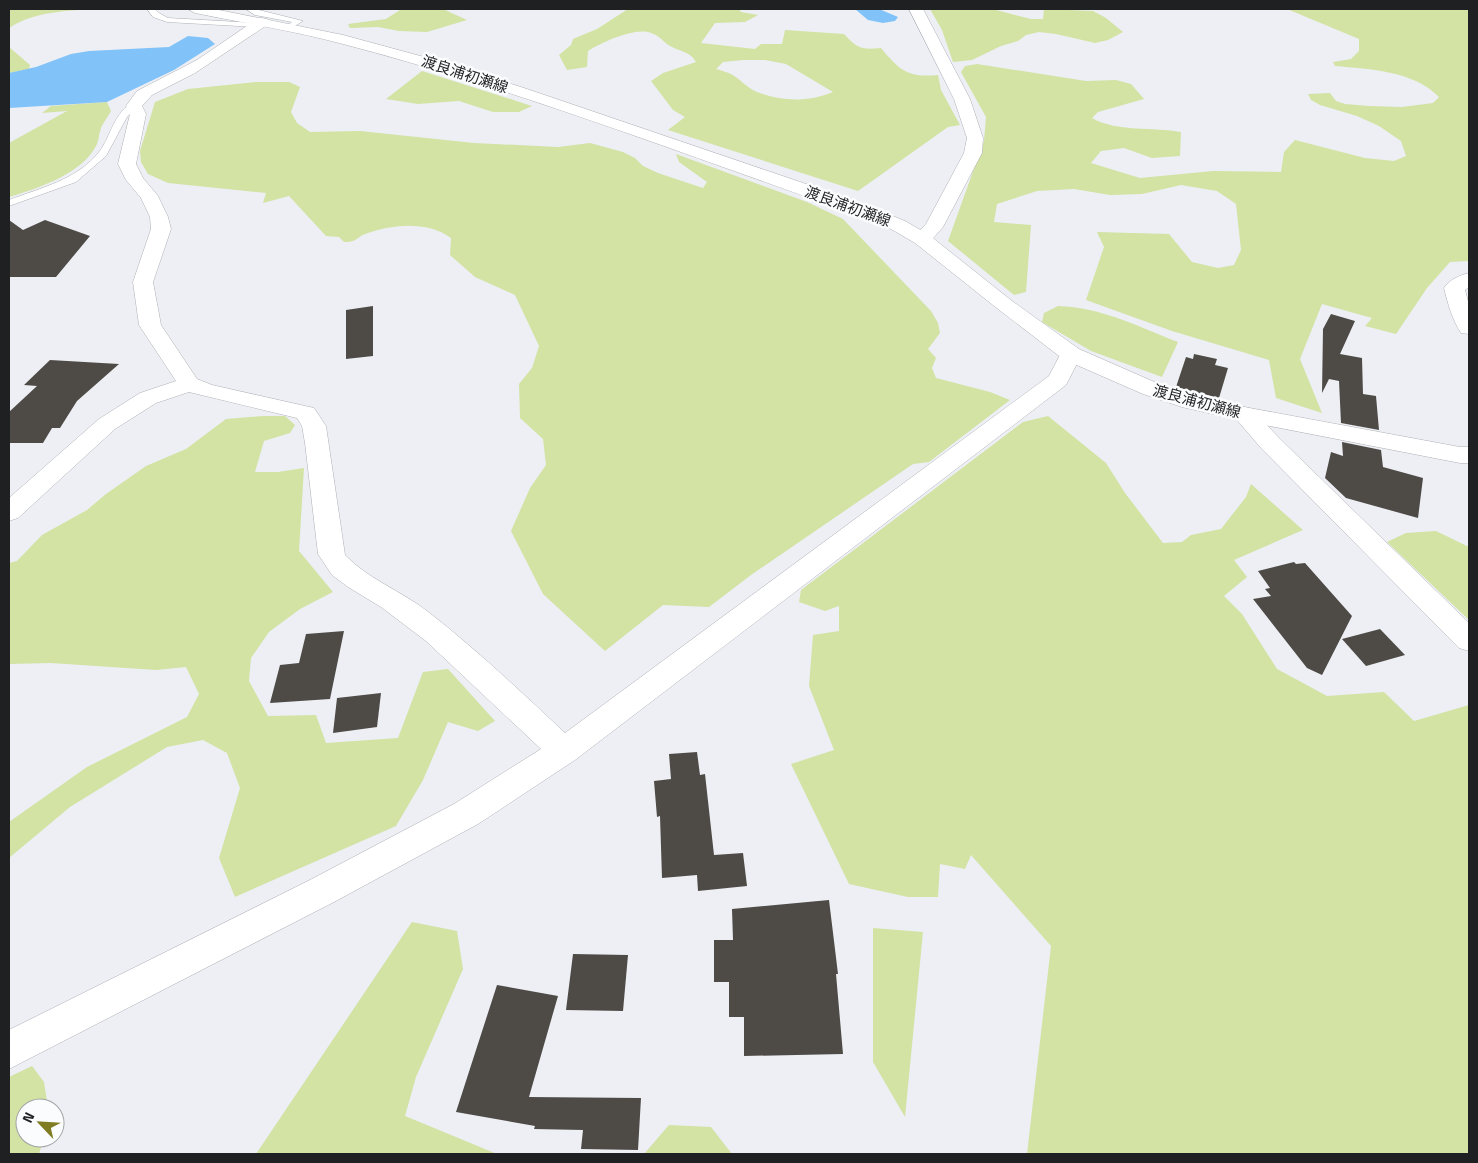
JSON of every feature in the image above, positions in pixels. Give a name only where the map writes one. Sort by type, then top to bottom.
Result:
[{"type":"street","name":"渡良浦初瀬線","points":[[196,9],[256,19],[288,28],[343,39],[419,60],[518,91],[846,204],[898,225],[922,239],[1005,305],[1071,354],[1167,394],[1190,402],[1244,414],[1460,455],[1469,455]]},
{"type":"street","points":[[916,9],[962,99],[974,138],[973,153],[934,227],[922,239]]},
{"type":"street","points":[[256,19],[180,76],[143,94],[136,100],[134,106],[138,114],[127,164],[135,180],[149,196],[159,217],[161,229],[142,282],[150,325],[190,384],[205,390],[306,412],[314,426],[331,554],[337,566],[400,607],[447,644],[564,751]]},
{"type":"street","points":[[1469,279],[1454,288],[1461,312],[1469,328]]},
{"type":"street","points":[[9,1050],[331,886],[466,814],[564,751],[1058,380],[1071,354]]},
{"type":"street","points":[[9,512],[107,424],[148,398],[190,384]]},
{"type":"street","points":[[1244,414],[1270,443],[1469,640]]},
{"type":"lane","points":[[151,9],[156,15],[167,20],[256,19]]},
{"type":"lane","points":[[9,203],[73,180],[103,154],[123,116],[134,106]]},
{"type":"green space","points":[[92,9],[38,15],[9,28],[9,10]]},
{"type":"green space","points":[[398,9],[443,9],[467,20],[427,32],[399,31],[378,27],[350,28],[348,24],[386,19],[400,10]]},
{"type":"green space","points":[[628,9],[739,9],[741,12],[758,15],[745,22],[715,23],[701,43],[755,49],[761,44],[782,44],[785,30],[844,34],[860,47],[869,49],[881,48],[893,62],[905,71],[919,75],[938,75],[941,90],[960,125],[948,127],[858,191],[668,130],[685,117],[673,110],[651,81],[663,73],[696,62],[690,55],[671,47],[658,36],[637,32],[610,40],[588,51],[587,67],[567,70],[559,55],[571,45],[573,39],[597,29]],"holes":[[[765,60],[786,64],[833,92],[815,98],[795,100],[776,98],[753,90],[731,74],[716,69],[723,62]]]},
{"type":"green space","points":[[930,9],[992,9],[1031,19],[1043,19],[1044,9],[1093,11],[1106,18],[1123,32],[1108,40],[1095,43],[1039,32],[1026,35],[1018,41],[1001,46],[972,60],[953,62],[942,30]]},
{"type":"green space","points":[[1287,9],[1469,9],[1469,261],[1450,262],[1427,288],[1396,334],[1365,326],[1372,318],[1322,304],[1300,359],[1322,413],[1276,398],[1269,360],[1172,331],[1086,300],[1104,247],[1097,232],[1169,234],[1192,262],[1218,268],[1234,265],[1241,250],[1236,204],[1217,191],[1181,185],[1142,194],[1110,195],[1074,189],[1037,191],[997,204],[994,222],[1031,225],[1026,292],[1014,295],[948,241],[984,141],[986,117],[961,72],[965,66],[977,64],[1086,81],[1116,80],[1131,84],[1144,99],[1098,112],[1092,118],[1124,127],[1181,132],[1180,156],[1152,158],[1124,148],[1101,151],[1091,163],[1140,178],[1213,171],[1281,172],[1284,152],[1295,140],[1365,158],[1394,161],[1406,156],[1401,141],[1379,126],[1357,116],[1320,105],[1311,100],[1308,94],[1330,93],[1336,101],[1345,104],[1402,107],[1433,103],[1439,97],[1429,88],[1417,82],[1391,73],[1335,66],[1333,62],[1351,59],[1359,51],[1359,39]]},
{"type":"green space","points":[[9,47],[30,65],[29,69],[9,73]]},
{"type":"green space","points":[[422,71],[532,106],[519,112],[493,112],[459,101],[418,104],[386,99]]},
{"type":"green space","points":[[256,82],[289,82],[300,87],[291,112],[297,123],[310,132],[360,131],[474,143],[558,147],[590,143],[623,152],[635,158],[643,166],[658,173],[703,188],[707,182],[679,162],[676,154],[807,202],[843,219],[931,311],[938,323],[940,333],[928,349],[936,358],[932,368],[936,378],[990,392],[1010,400],[929,462],[913,464],[751,575],[709,607],[663,605],[605,651],[543,594],[511,531],[530,488],[546,465],[543,439],[520,418],[519,384],[532,368],[539,346],[515,295],[475,277],[450,255],[451,238],[432,229],[400,226],[364,234],[352,241],[344,242],[339,237],[326,236],[289,196],[263,203],[266,193],[168,183],[148,174],[141,162],[140,151],[155,102],[188,89]]},
{"type":"green space","points":[[107,102],[111,111],[101,128],[97,144],[82,163],[59,178],[9,197],[9,143],[67,111],[42,113],[51,106]]},
{"type":"green space","points":[[1058,306],[1074,307],[1105,314],[1178,342],[1162,377],[1091,351],[1042,322],[1044,313]]},
{"type":"green space","points":[[285,416],[295,425],[290,433],[264,441],[255,472],[278,472],[304,468],[299,551],[333,592],[300,609],[269,632],[251,658],[249,681],[268,716],[316,715],[326,743],[398,738],[423,672],[448,669],[495,721],[478,731],[448,722],[423,780],[396,826],[235,897],[219,858],[240,788],[227,753],[203,740],[167,747],[70,807],[9,858],[9,822],[87,767],[187,717],[199,694],[186,667],[156,670],[51,663],[9,664],[9,563],[17,561],[42,535],[87,510],[146,466],[186,449],[226,419]]},
{"type":"green space","points":[[1048,416],[1106,463],[1125,493],[1163,543],[1182,542],[1191,535],[1221,529],[1246,497],[1251,484],[1303,530],[1234,560],[1247,577],[1224,596],[1242,614],[1277,669],[1327,696],[1384,692],[1414,721],[1469,705],[1469,1154],[1027,1154],[1051,946],[971,855],[965,869],[940,864],[938,897],[908,897],[849,884],[791,764],[834,750],[809,686],[813,635],[839,631],[839,606],[825,611],[799,602],[801,590],[1023,422]]},
{"type":"green space","points":[[1436,531],[1469,547],[1469,620],[1387,542],[1406,533]]},
{"type":"green space","points":[[412,922],[457,931],[463,969],[416,1077],[405,1116],[497,1154],[256,1154]]},
{"type":"green space","points":[[873,928],[923,932],[905,1117],[873,1062]]},
{"type":"green space","points":[[32,1066],[44,1082],[46,1098],[15,1098],[15,1148],[41,1148],[39,1154],[9,1154],[9,1077]]},
{"type":"green space","points":[[669,1125],[711,1127],[732,1154],[644,1154]]},
{"type":"water","points":[[855,9],[879,9],[898,17],[895,21],[883,23],[868,20]]},
{"type":"water","points":[[188,36],[208,38],[215,44],[174,70],[107,102],[9,108],[9,73],[36,67],[71,54],[89,51],[169,47]]},
{"type":"building","points":[[9,220],[23,230],[45,220],[90,236],[56,277],[9,277]]},
{"type":"building","points":[[373,306],[373,356],[346,359],[346,310]]},
{"type":"building","points":[[1331,314],[1355,321],[1340,354],[1362,358],[1363,394],[1376,396],[1379,430],[1341,423],[1339,381],[1329,379],[1322,393],[1323,329]]},
{"type":"building","points":[[1194,354],[1217,359],[1215,365],[1228,368],[1219,398],[1176,387],[1186,357],[1193,359]]},
{"type":"building","points":[[50,360],[119,364],[77,401],[60,428],[52,428],[43,443],[9,443],[9,412],[37,386],[24,385]]},
{"type":"building","points":[[1342,442],[1381,450],[1383,467],[1423,478],[1418,518],[1346,498],[1325,478],[1331,452],[1343,456]]},
{"type":"building","points":[[1294,562],[1296,564],[1305,563],[1352,616],[1322,675],[1307,668],[1253,599],[1271,596],[1265,589],[1270,588],[1258,571]]},
{"type":"building","points":[[1380,629],[1405,655],[1366,666],[1342,639]]},
{"type":"building","points":[[344,631],[330,699],[270,703],[280,665],[299,663],[306,634]]},
{"type":"building","points":[[381,693],[377,727],[333,733],[337,698]]},
{"type":"building","points":[[697,752],[700,775],[705,774],[714,855],[743,853],[747,886],[698,891],[697,875],[662,878],[660,816],[657,817],[654,781],[671,779],[669,754]]},
{"type":"building","points":[[829,900],[838,974],[836,974],[843,1054],[744,1056],[744,1017],[729,1017],[729,982],[714,982],[714,940],[733,940],[732,909]]},
{"type":"building","points":[[573,954],[628,955],[623,1011],[566,1010]]},
{"type":"building","points":[[497,985],[558,996],[529,1097],[641,1098],[638,1150],[581,1149],[583,1130],[534,1129],[535,1126],[456,1112]]}]
